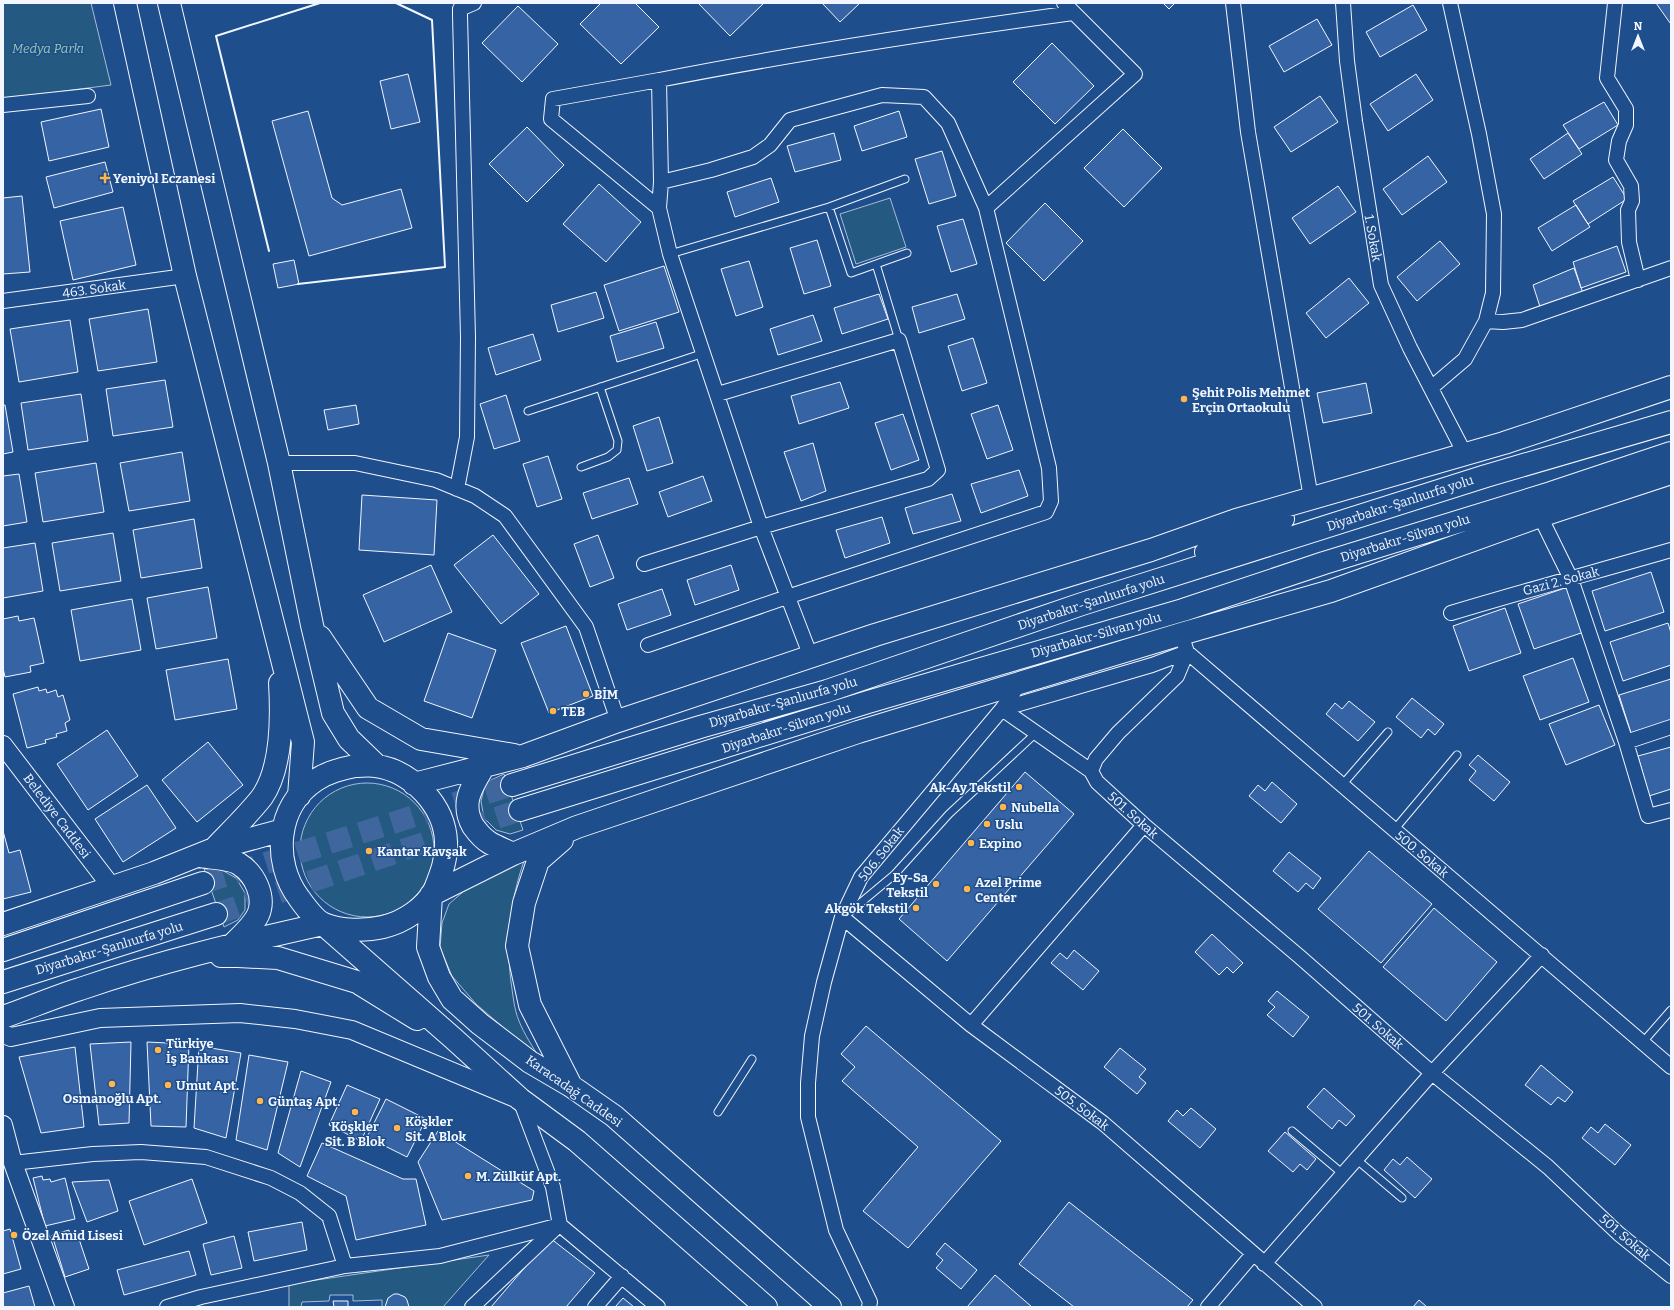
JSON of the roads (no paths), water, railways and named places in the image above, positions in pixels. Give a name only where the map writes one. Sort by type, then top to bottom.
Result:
[{"type":"highway","points":[[125,3],[186,276],[303,742],[299,796]]},
{"type":"highway","points":[[169,3],[279,463],[312,625],[333,713],[349,739],[377,766]]},
{"type":"highway","points":[[414,784],[523,756],[618,721],[876,635],[1151,550],[1236,520],[1504,443],[1671,387]]},
{"type":"highway","name":"Diyarbakır-Şanlıurfa yolu","points":[[512,785],[700,727],[827,691],[1082,604],[1486,476],[1671,422]]},
{"type":"highway","name":"Diyarbakır-Silvan yolu","points":[[520,810],[868,702],[1183,610],[1324,563],[1551,494],[1671,453]]},
{"type":"highway","points":[[431,895],[513,854],[576,827],[858,732],[1020,683],[1184,643],[1540,516],[1671,473]]},
{"type":"highway","points":[[1082,604],[1376,479]]},
{"type":"highway","points":[[1183,610],[1443,551]]},
{"type":"highway","points":[[312,625],[368,708],[421,739],[523,756]]},
{"type":"highway","points":[[205,852],[262,796],[272,777],[278,749],[281,695],[279,644]]},
{"type":"highway","points":[[3,1017],[80,988],[184,958],[322,924],[346,929],[371,930],[394,925],[415,912],[431,895],[443,870],[446,842],[440,816],[425,792],[403,775],[377,766],[355,766],[334,771],[315,781],[299,796],[287,817],[281,840],[282,864],[290,887],[322,924],[454,1039],[520,1100],[577,1141],[766,1307]]},
{"type":"highway","points":[[484,766],[472,785],[466,807],[469,818],[478,833],[490,843],[513,854]]},
{"type":"highway","points":[[571,1086],[530,1005],[517,946],[524,903],[538,861],[576,827]]},
{"type":"highway","points":[[3,924],[154,872],[205,852],[283,830]]},
{"type":"highway","points":[[205,852],[221,859],[239,863],[255,879],[260,894],[260,911],[248,929],[231,946]]},
{"type":"highway","points":[[3,950],[203,883]]},
{"type":"highway","name":"Karacadağ Caddesi","points":[[431,895],[428,947],[439,977],[452,999],[480,1024],[530,1062],[571,1086],[614,1116],[830,1307]]},
{"type":"highway","name":"Diyarbakır-Şanlıurfa yolu","points":[[3,982],[216,914]]},
{"type":"highway","points":[[184,958],[238,956],[278,958],[308,967],[357,982],[400,1010],[454,1039]]},
{"type":"street","points":[[457,489],[467,437],[468,337],[460,9],[474,3]]},
{"type":"street","points":[[1232,3],[1248,132],[1311,498]]},
{"type":"street","name":"1. Sokak","points":[[1343,3],[1347,61],[1355,121],[1381,285],[1410,348],[1465,454]]},
{"type":"street","points":[[1431,388],[1465,359],[1486,321],[1493,293],[1494,214],[1479,134],[1450,3]]},
{"type":"street","points":[[1615,3],[1607,78],[1626,109],[1626,124],[1619,141],[1616,160],[1631,186],[1632,201],[1628,210],[1629,242],[1638,280]]},
{"type":"street","points":[[659,208],[551,120],[553,99],[729,66],[1068,8],[1135,74],[986,208]]},
{"type":"street","points":[[659,80],[661,182],[659,208],[670,254],[718,394],[761,527],[811,657]]},
{"type":"street","points":[[648,645],[787,597],[1046,512],[1051,502],[1049,468],[986,208],[948,124],[924,97],[882,95],[790,120],[770,145],[753,157],[711,170],[661,182]]},
{"type":"street","points":[[3,105],[88,96]]},
{"type":"street","points":[[1486,321],[1504,322],[1522,320],[1671,268]]},
{"type":"street","name":"463. Sokak","points":[[3,301],[186,276]]},
{"type":"street","points":[[644,564],[761,527],[928,479],[938,470],[899,340],[718,394]]},
{"type":"street","points":[[279,463],[355,463],[436,480],[475,496],[506,516],[586,627],[618,721]]},
{"type":"street","points":[[1540,516],[1571,579],[1626,742],[1648,816],[1671,810]]},
{"type":"street","name":"Gazi 2. Sokak","points":[[1451,613],[1671,550]]},
{"type":"street","points":[[1002,709],[1152,665],[1184,643]]},
{"type":"street","points":[[1091,771],[1096,759],[1118,733],[1177,676],[1184,643]]},
{"type":"street","name":"500. Sokak","points":[[1184,643],[1342,785],[1671,1067]]},
{"type":"street","name":"506. Sokak","points":[[869,1307],[870,1302],[836,1230],[808,1117],[808,1083],[812,1036],[824,982],[842,917],[861,877],[1002,709],[1020,683]]},
{"type":"street","name":"501. Sokak","points":[[1002,709],[1091,771],[1097,782],[1144,825],[1300,957],[1432,1073],[1548,1167],[1619,1234],[1671,1276]]},
{"type":"street","points":[[1626,742],[1671,727]]},
{"type":"street","name":"Belediye Caddesi","points":[[3,745],[111,886]]},
{"type":"street","points":[[971,1025],[1144,825]]},
{"type":"street","name":"505. Sokak","points":[[842,917],[971,1025],[1103,1123],[1315,1307]]},
{"type":"street","points":[[1264,1264],[1432,1073],[1542,955]]},
{"type":"street","points":[[3,1034],[11,1037],[100,1018],[240,1014],[295,1018],[352,1030],[520,1100],[553,1187],[560,1224],[658,1307]]},
{"type":"street","points":[[3,1125],[13,1164],[65,1307]]},
{"type":"street","points":[[13,1164],[93,1154],[141,1152],[206,1157],[272,1178],[300,1194],[329,1216],[345,1266]]},
{"type":"street","points":[[167,1307],[201,1297],[345,1266],[440,1256],[560,1224]]},
{"type":"street","points":[[472,1307],[560,1224]]},
{"type":"street","points":[[1208,1307],[1253,1254]]},
{"type":"street","points":[[595,1307],[622,1276]]},
{"type":"lane","points":[[670,254],[829,207],[905,180]]},
{"type":"lane","points":[[829,207],[851,273],[907,253]]},
{"type":"lane","points":[[876,264],[899,340]]},
{"type":"lane","points":[[528,411],[704,353]]},
{"type":"lane","points":[[581,467],[608,457],[617,450],[618,441],[600,387]]},
{"type":"lane","points":[[1342,785],[1388,732]]},
{"type":"lane","points":[[842,917],[894,875],[950,814],[1036,733]]},
{"type":"lane","points":[[1394,830],[1457,755]]},
{"type":"lane","points":[[1643,1042],[1671,1010]]},
{"type":"lane","points":[[718,1112],[752,1059]]},
{"type":"lane","points":[[1292,1131],[1343,1174]]},
{"type":"lane","points":[[1356,1159],[1402,1198]]},
{"type":"tunnel","points":[[203,883],[512,785]]},
{"type":"tunnel","points":[[216,914],[520,810]]},
{"type":"place","name":"Yeniyol Eczanesi","points":[[105,178]]},
{"type":"place","name":"Şehit Polis Mehmet Erçin Ortaokulu","points":[[1184,399]]},
{"type":"place","name":"BİM","points":[[586,694]]},
{"type":"place","name":"TEB","points":[[553,711]]},
{"type":"place","name":"Ak-Ay Tekstil","points":[[1019,787]]},
{"type":"place","name":"Nubella","points":[[1003,807]]},
{"type":"place","name":"Uslu","points":[[987,824]]},
{"type":"place","name":"Expino","points":[[971,843]]},
{"type":"place","name":"Kantar Kavşak","points":[[369,851]]},
{"type":"place","name":"Ey-Sa Tekstil","points":[[936,884]]},
{"type":"place","name":"Azel Prime Center","points":[[967,889]]},
{"type":"place","name":"Akgök Tekstil","points":[[916,908]]},
{"type":"place","name":"Türkiye İş Bankası","points":[[158,1050]]},
{"type":"place","name":"Osmanoğlu Apt.","points":[[112,1084]]},
{"type":"place","name":"Umut Apt.","points":[[168,1085]]},
{"type":"place","name":"Güntaş Apt.","points":[[260,1101]]},
{"type":"place","name":"Köşkler Sit. B Blok","points":[[355,1112]]},
{"type":"place","name":"Köşkler Sit. A Blok","points":[[397,1128]]},
{"type":"place","name":"M. Zülküf Apt.","points":[[468,1176]]},
{"type":"place","name":"Özel Amid Lisesi","points":[[14,1235]]},
{"type":"park label","name":"Medya Parkı","points":[[48,48]]}]
